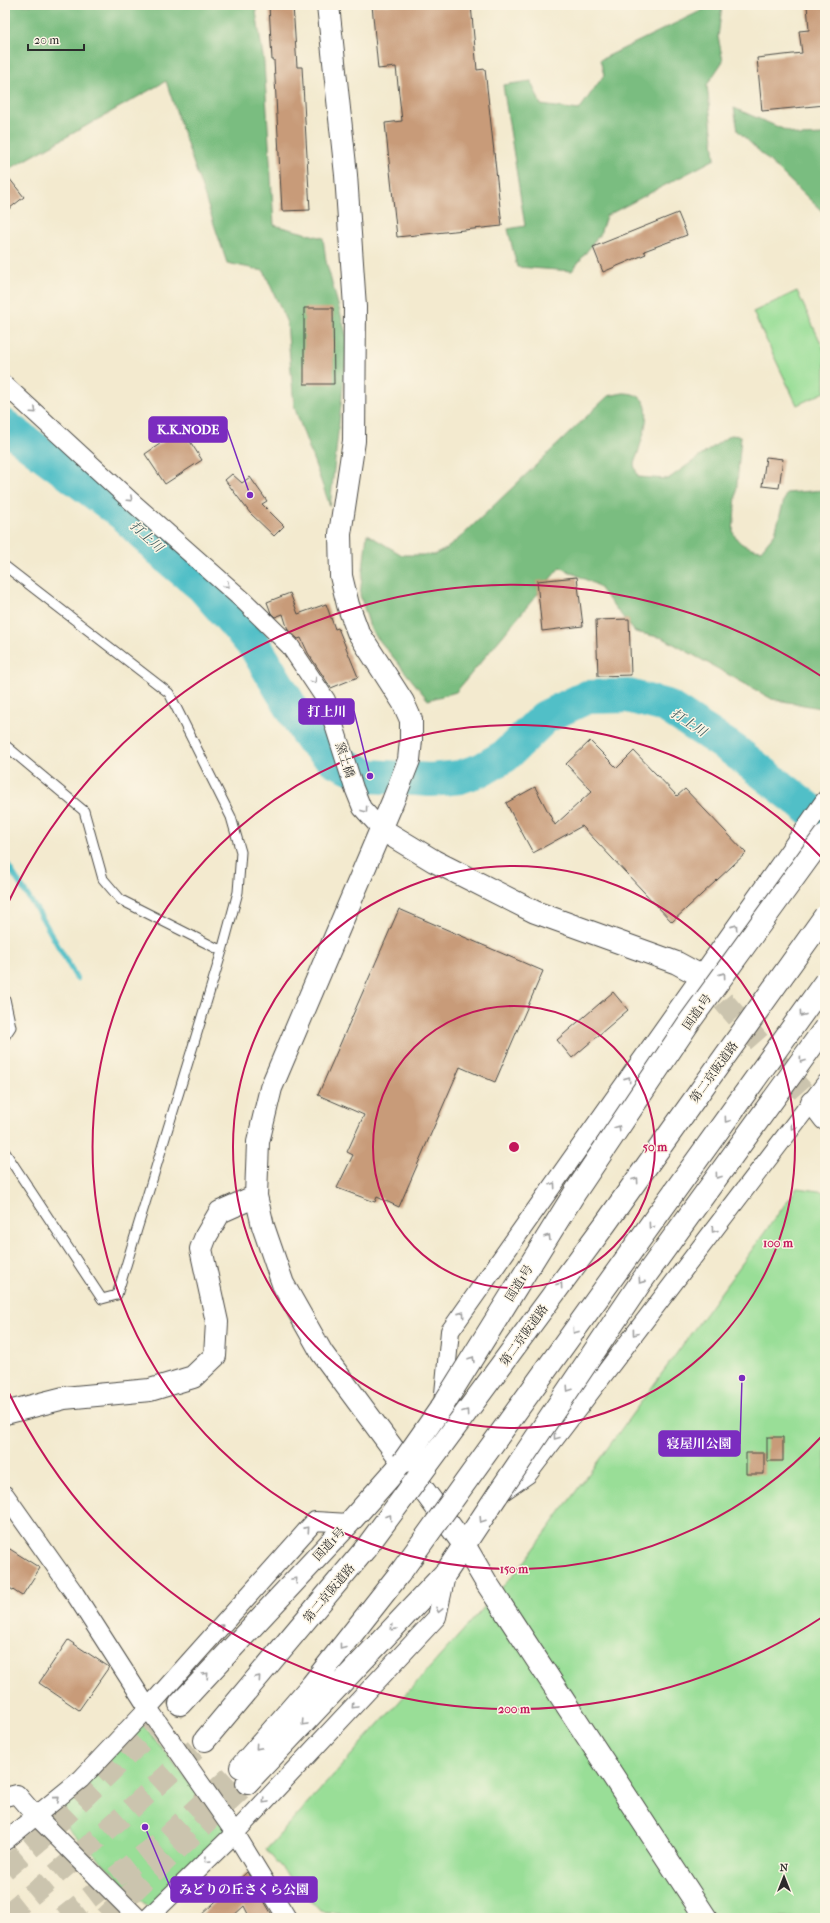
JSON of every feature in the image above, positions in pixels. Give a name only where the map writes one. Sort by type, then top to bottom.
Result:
[{"type":"main road","points":[[328,5],[346,175],[355,307],[354,441],[340,534],[341,576],[348,605],[358,632],[403,702],[411,720],[412,740],[409,760],[393,801],[271,1088],[258,1142],[256,1196],[263,1226],[283,1284],[322,1353],[465,1546],[486,1582],[706,1918]]},
{"type":"main road","points":[[381,829],[434,861],[535,912],[677,963],[701,976]]},
{"type":"main road","name":"国道1号","points":[[180,1704],[349,1523],[403,1462],[443,1405],[576,1191],[690,1021],[825,835]]},
{"type":"main road","name":"第二京阪道路","points":[[205,1740],[366,1548],[610,1217],[825,916]]},
{"type":"main road","points":[[825,982],[400,1573],[244,1775],[447,1571],[641,1282],[825,1028]]},
{"type":"main road","points":[[812,1102],[825,1119]]},
{"type":"main road","points":[[5,1413],[64,1398],[150,1390],[193,1377],[214,1356],[217,1322],[201,1248],[220,1212],[256,1196]]},
{"type":"street","name":"窯土橋","points":[[5,385],[131,501],[244,601],[290,646],[326,700],[354,788],[362,808],[381,829]]},
{"type":"street","points":[[443,1405],[450,1332],[825,800]]},
{"type":"street","points":[[498,1494],[528,1474],[825,1084]]},
{"type":"street","points":[[5,1495],[75,1594],[148,1708],[235,1833],[288,1918]]},
{"type":"street","points":[[5,1842],[81,1779],[148,1708],[315,1521],[349,1523]]},
{"type":"street","points":[[148,1918],[235,1833],[438,1617],[447,1571]]},
{"type":"street","points":[[5,1796],[17,1794],[36,1816],[138,1918]]},
{"type":"lane","points":[[5,566],[169,693],[231,817],[241,852],[238,892],[222,951],[117,1295],[102,1299],[5,1152]]},
{"type":"lane","points":[[5,745],[84,810],[103,879],[121,900],[222,951]]},
{"type":"lane","points":[[5,999],[11,1027],[5,1036]]},
{"type":"green space","points":[[5,5],[255,5],[264,63],[274,225],[323,238],[326,261],[348,341],[330,506],[294,406],[287,323],[264,271],[227,263],[166,81],[13,167],[5,173]]},
{"type":"green space","points":[[713,5],[722,5],[718,37],[723,61],[707,85],[715,159],[606,216],[600,234],[572,271],[517,267],[508,229],[525,226],[503,85],[531,81],[541,105],[579,110],[604,75],[600,60]]},
{"type":"green space","points":[[734,108],[799,136],[825,135],[825,214],[738,131]]},
{"type":"green space","points":[[797,291],[825,352],[825,392],[797,405],[753,312]]},
{"type":"green space","points":[[623,393],[635,395],[642,399],[646,406],[646,424],[634,464],[638,477],[668,479],[730,435],[741,436],[733,532],[738,540],[744,545],[761,550],[775,533],[786,493],[825,490],[825,709],[772,699],[663,638],[635,632],[597,585],[560,567],[456,692],[428,700],[371,630],[360,595],[367,534],[402,555],[434,555],[446,549],[463,535],[608,396]]},
{"type":"green space","points":[[797,1188],[825,1192],[825,1918],[373,1918],[320,1911],[266,1850],[523,1564]]},
{"type":"green space","points":[[142,1723],[235,1840],[151,1910],[52,1813]]},
{"type":"building","points":[[269,5],[293,5],[297,67],[302,67],[310,210],[282,211],[274,60],[272,60]]},
{"type":"building","points":[[372,5],[471,5],[477,70],[485,69],[502,226],[397,237],[385,123],[402,121],[396,67],[378,69]]},
{"type":"building","points":[[807,5],[825,5],[825,105],[762,111],[757,58],[802,53],[799,31],[809,30]]},
{"type":"building","points":[[5,173],[24,197],[5,212]]},
{"type":"building","points":[[678,213],[687,235],[644,251],[646,254],[603,272],[593,247]]},
{"type":"building","points":[[304,308],[333,308],[334,384],[304,384]]},
{"type":"building","points":[[182,429],[202,460],[165,484],[145,454]]},
{"type":"building","points":[[766,457],[783,459],[779,488],[762,486]]},
{"type":"building","points":[[232,474],[242,483],[250,477],[267,501],[262,504],[284,526],[274,536],[250,513],[225,480]]},
{"type":"building","points":[[577,577],[583,626],[542,631],[537,581]]},
{"type":"building","points":[[290,593],[298,614],[326,604],[335,629],[338,628],[358,677],[331,688],[308,653],[301,638],[298,639],[288,630],[283,614],[275,617],[271,613],[267,602]]},
{"type":"building","points":[[629,619],[631,675],[598,676],[596,620]]},
{"type":"building","points":[[590,741],[617,768],[634,751],[677,796],[685,789],[746,853],[672,922],[582,826],[533,853],[506,803],[535,787],[555,825],[592,791],[566,764]]},
{"type":"building","points":[[399,909],[543,971],[495,1082],[460,1067],[399,1207],[377,1197],[375,1202],[337,1188],[353,1155],[347,1152],[364,1115],[318,1095]]},
{"type":"building","points":[[613,992],[628,1010],[572,1058],[557,1040]]},
{"type":"building","points":[[767,1437],[783,1437],[783,1461],[767,1461]]},
{"type":"building","points":[[746,1453],[764,1453],[764,1474],[746,1474]]},
{"type":"building","points":[[5,1546],[40,1568],[22,1596],[5,1585]]},
{"type":"building","points":[[68,1640],[109,1667],[79,1710],[39,1683]]},
{"type":"building","points":[[247,1872],[274,1918],[250,1918],[244,1906],[231,1918],[198,1918]]},
{"type":"waterway","name":"打上川","points":[[5,426],[124,515],[169,559],[203,587],[256,648],[309,737],[334,760],[370,776],[431,780],[460,777],[483,769],[505,756],[545,717],[587,697],[628,696],[666,706],[732,749],[825,821]]},
{"type":"waterway","points":[[5,861],[42,918],[77,979]]},
{"type":"tunnel","points":[[701,976],[812,1102]]},
{"type":"tunnel","points":[[5,1869],[41,1839],[180,1704]]},
{"type":"tunnel","points":[[5,1916],[107,1830],[205,1740]]},
{"type":"tunnel","points":[[63,1918],[163,1840],[241,1767]]},
{"type":"tunnel","points":[[105,1918],[247,1783]]},
{"type":"place","name":"K.K.NODE","points":[[250,495]]},
{"type":"place","name":"打上川","points":[[370,776]]},
{"type":"place","name":"寝屋川公園","points":[[742,1378]]},
{"type":"place","name":"みどりの丘さくら公園","points":[[145,1827]]}]
